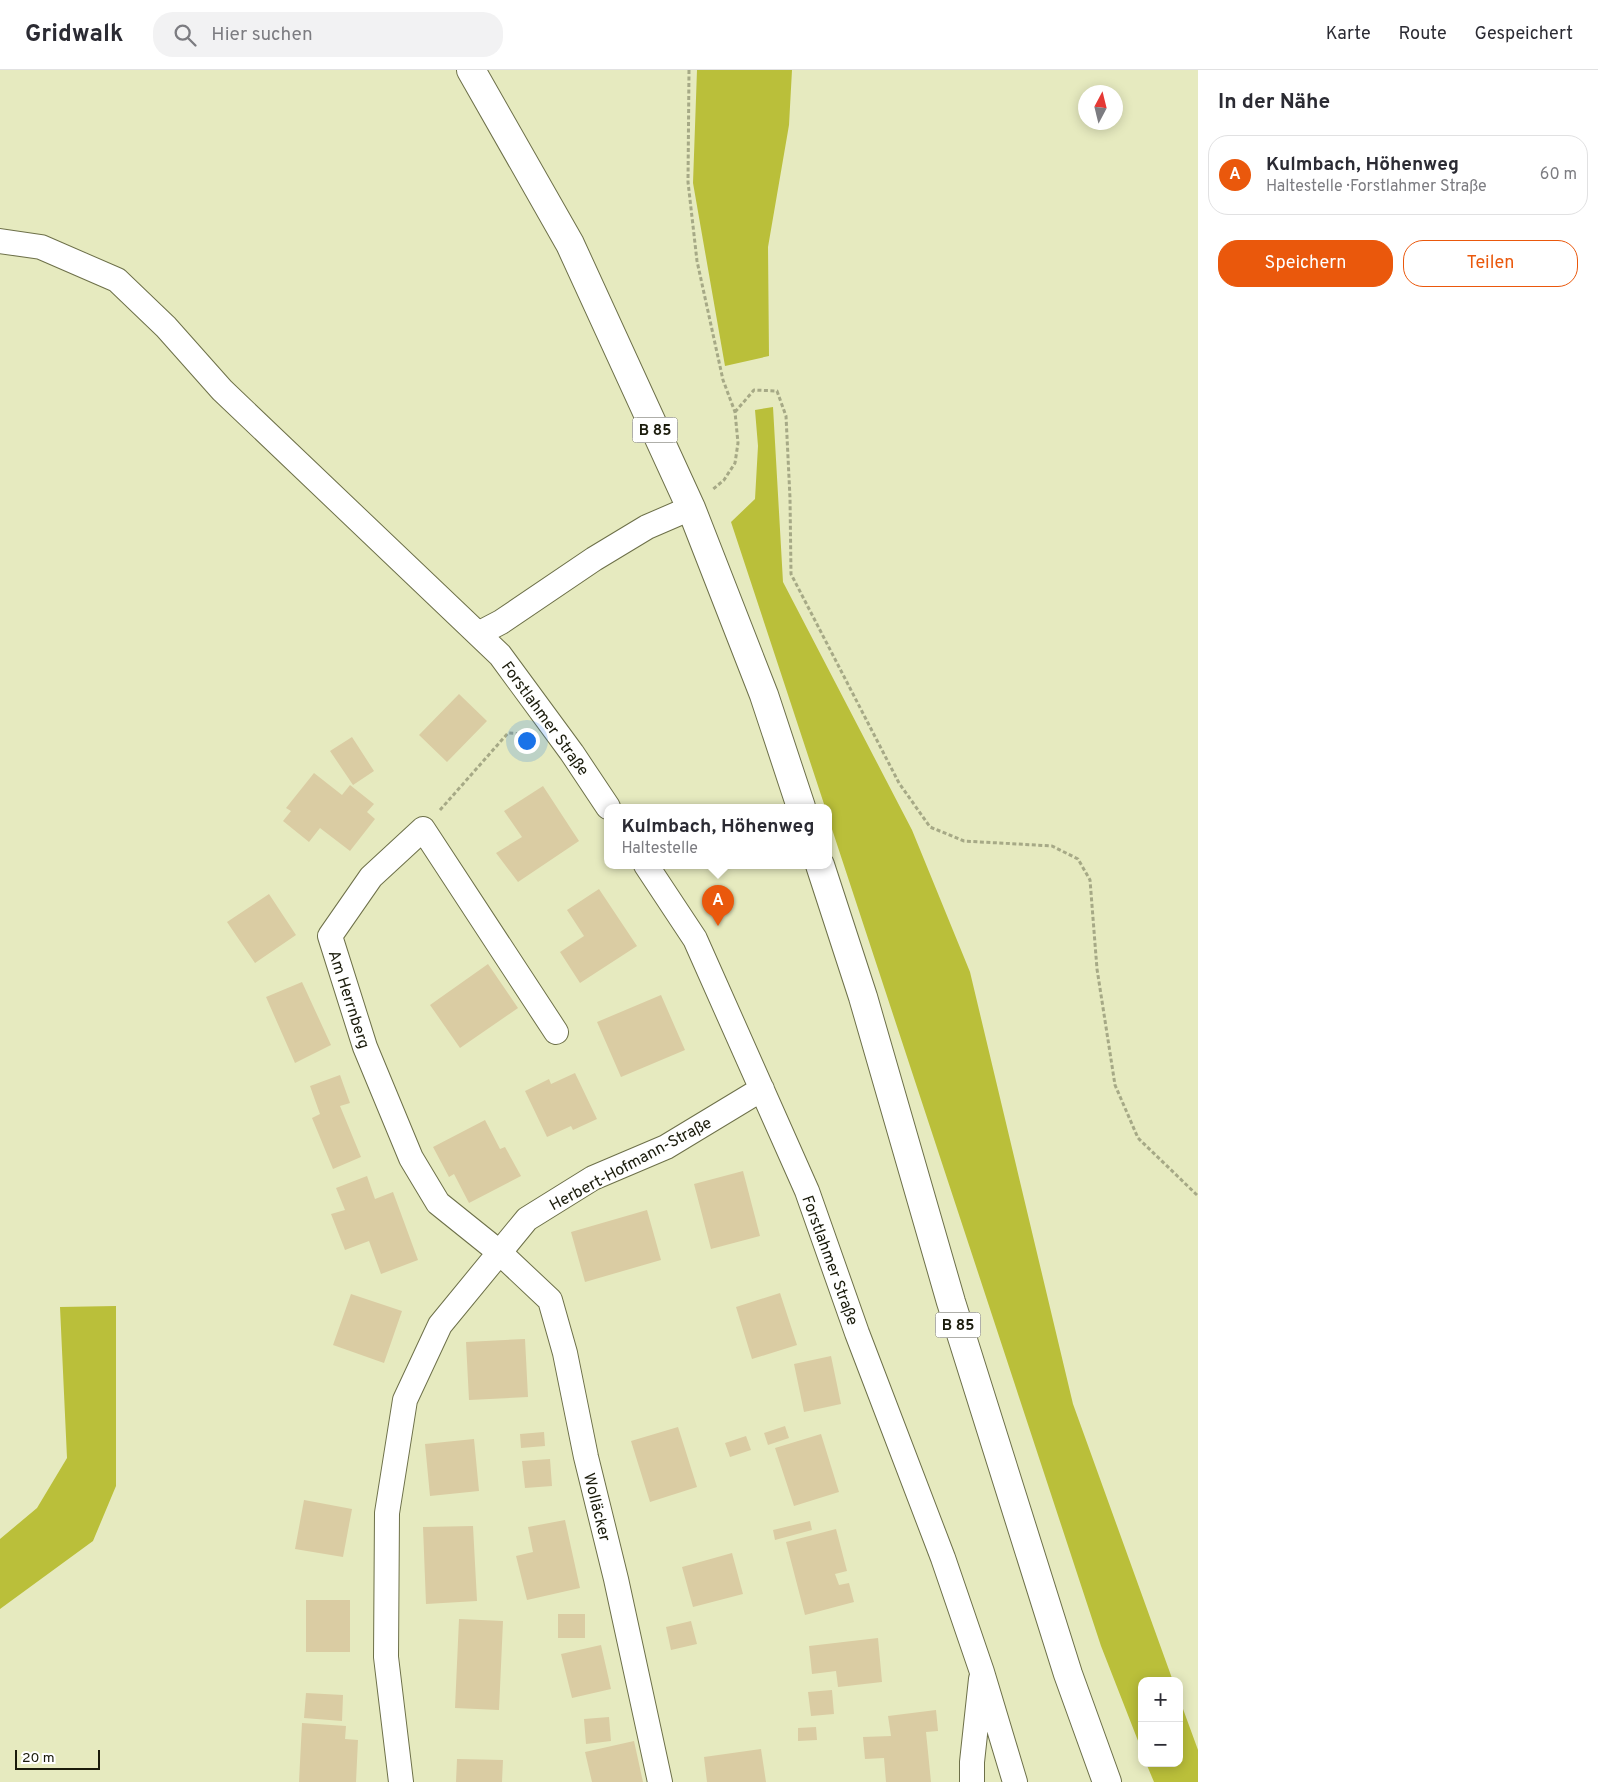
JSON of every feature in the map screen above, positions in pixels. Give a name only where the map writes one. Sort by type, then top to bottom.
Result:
[{"type":"main road","name":"B 85","points":[[472,70],[570,244],[688,503],[764,695],[800,804]]},
{"type":"main road","name":"B 85","points":[[821,869],[863,997],[954,1312],[1068,1674],[1107,1782]]},
{"type":"street","name":"Forstlahmer Straße","points":[[0,241],[41,247],[117,280],[166,327],[222,390],[500,655],[561,738],[606,804]]},
{"type":"street","points":[[478,634],[501,622],[562,579],[688,503]]},
{"type":"street","points":[[423,829],[556,1032]]},
{"type":"street","name":"Am Herrnberg","points":[[423,829],[371,877],[330,936],[366,1047],[411,1158],[438,1203],[499,1252]]},
{"type":"street","name":"Forstlahmer Straße","points":[[649,869],[694,939],[807,1191],[857,1333],[943,1558],[982,1672],[1015,1782]]},
{"type":"street","name":"Herbert-Hofmann-Straße","points":[[401,1782],[386,1657],[387,1512],[406,1400],[440,1325],[527,1219],[593,1178],[666,1147],[762,1089]]},
{"type":"street","name":"Wolläcker","points":[[499,1252],[550,1300],[565,1353],[586,1457],[616,1579],[660,1782]]},
{"type":"street","name":"Forstlahmer Straße","points":[[972,1782],[972,1762],[982,1672]]},
{"type":"path","points":[[688,503],[709,492],[724,480],[735,463],[738,443],[735,412],[724,380],[696,261],[688,182],[689,70]]},
{"type":"path","points":[[735,412],[754,390],[777,390],[786,416],[791,574],[899,783],[930,826],[964,841],[1052,846],[1078,859],[1090,880],[1097,969],[1115,1085],[1138,1138],[1198,1196]]},
{"type":"path","points":[[423,829],[508,733],[561,738]]},
{"type":"shaded area","points":[[697,70],[792,70],[789,125],[768,247],[769,356],[725,366],[693,183]]},
{"type":"shaded area","points":[[773,407],[783,582],[912,830],[970,972],[1073,1404],[1172,1677],[1138,1677],[1138,1741],[1101,1646],[832,829],[832,804],[824,804],[731,522],[755,499],[758,446],[755,410]]},
{"type":"shaded area","points":[[116,1306],[116,1486],[93,1541],[0,1609],[0,1539],[37,1508],[67,1458],[60,1307]]},
{"type":"shaded area","points":[[1183,1709],[1198,1750],[1198,1782],[1154,1782],[1148,1767],[1183,1767]]},
{"type":"building","points":[[459,694],[487,721],[447,762],[419,735]]},
{"type":"building","points":[[352,737],[374,771],[353,785],[330,751]]},
{"type":"building","points":[[314,773],[342,795],[350,785],[374,804],[367,812],[375,819],[350,851],[320,828],[309,842],[283,821],[291,811],[286,808]]},
{"type":"building","points":[[543,786],[579,841],[518,882],[496,853],[522,837],[504,811]]},
{"type":"building","points":[[599,889],[637,946],[580,983],[560,952],[584,936],[567,910]]},
{"type":"building","points":[[269,894],[296,935],[255,963],[227,922]]},
{"type":"building","points":[[488,964],[518,1008],[460,1048],[430,1005]]},
{"type":"building","points":[[302,982],[331,1045],[295,1063],[266,997]]},
{"type":"building","points":[[661,995],[685,1050],[621,1077],[597,1022]]},
{"type":"building","points":[[575,1073],[597,1119],[573,1130],[571,1126],[547,1137],[525,1091],[549,1079],[551,1084]]},
{"type":"building","points":[[340,1075],[350,1103],[340,1106],[361,1157],[333,1169],[312,1118],[320,1114],[310,1086]]},
{"type":"building","points":[[485,1120],[500,1149],[505,1147],[521,1176],[469,1203],[454,1174],[449,1177],[433,1147]]},
{"type":"building","points":[[743,1171],[760,1236],[711,1249],[694,1184]]},
{"type":"building","points":[[367,1176],[375,1199],[393,1192],[418,1260],[381,1274],[369,1241],[345,1250],[331,1214],[345,1210],[336,1188]]},
{"type":"building","points":[[647,1210],[661,1260],[585,1282],[571,1232]]},
{"type":"building","points":[[780,1293],[797,1345],[752,1359],[736,1307]]},
{"type":"building","points":[[351,1294],[402,1311],[384,1363],[333,1345]]},
{"type":"building","points":[[525,1339],[528,1397],[469,1400],[466,1342]]},
{"type":"building","points":[[831,1356],[841,1404],[804,1412],[794,1364]]},
{"type":"building","points":[[785,1426],[789,1438],[768,1445],[764,1433]]},
{"type":"building","points":[[678,1427],[697,1487],[650,1502],[631,1441]]},
{"type":"building","points":[[544,1432],[545,1446],[521,1448],[520,1434]]},
{"type":"building","points":[[821,1434],[839,1492],[794,1506],[775,1448]]},
{"type":"building","points":[[746,1436],[751,1450],[730,1457],[725,1443]]},
{"type":"building","points":[[474,1439],[479,1491],[430,1496],[425,1444]]},
{"type":"building","points":[[550,1459],[552,1486],[525,1488],[522,1461]]},
{"type":"building","points":[[304,1500],[352,1509],[343,1557],[295,1549]]},
{"type":"building","points":[[565,1520],[580,1588],[527,1600],[516,1556],[533,1552],[528,1527]]},
{"type":"building","points":[[810,1521],[812,1530],[775,1540],[773,1530]]},
{"type":"building","points":[[473,1526],[477,1601],[426,1604],[423,1527]]},
{"type":"building","points":[[836,1529],[847,1571],[835,1574],[839,1585],[849,1583],[854,1602],[805,1615],[786,1542]]},
{"type":"building","points":[[732,1553],[743,1594],[693,1607],[682,1567]]},
{"type":"building","points":[[306,1600],[350,1600],[350,1652],[306,1652]]},
{"type":"building","points":[[558,1614],[585,1614],[585,1638],[558,1638]]},
{"type":"building","points":[[459,1619],[503,1621],[499,1710],[455,1708]]},
{"type":"building","points":[[691,1621],[697,1644],[671,1650],[666,1627]]},
{"type":"building","points":[[878,1638],[882,1682],[838,1687],[836,1671],[812,1674],[809,1646]]},
{"type":"building","points":[[601,1645],[611,1689],[572,1698],[561,1654]]},
{"type":"building","points":[[832,1690],[834,1714],[811,1716],[808,1692]]},
{"type":"building","points":[[306,1693],[343,1695],[342,1721],[304,1718]]},
{"type":"building","points":[[936,1710],[938,1731],[926,1732],[931,1782],[886,1782],[884,1758],[865,1759],[863,1737],[891,1736],[888,1716]]},
{"type":"building","points":[[609,1717],[611,1741],[586,1744],[584,1719]]},
{"type":"building","points":[[302,1723],[346,1726],[345,1739],[358,1740],[356,1782],[299,1782]]},
{"type":"building","points":[[816,1727],[817,1740],[798,1741],[798,1728]]},
{"type":"building","points":[[634,1741],[643,1782],[592,1782],[585,1752]]},
{"type":"building","points":[[761,1749],[766,1782],[707,1782],[704,1757]]},
{"type":"building","points":[[457,1759],[503,1760],[502,1782],[456,1782]]},
{"type":"place","name":"Kulmbach, Höhenweg","points":[[718,926]]}]
